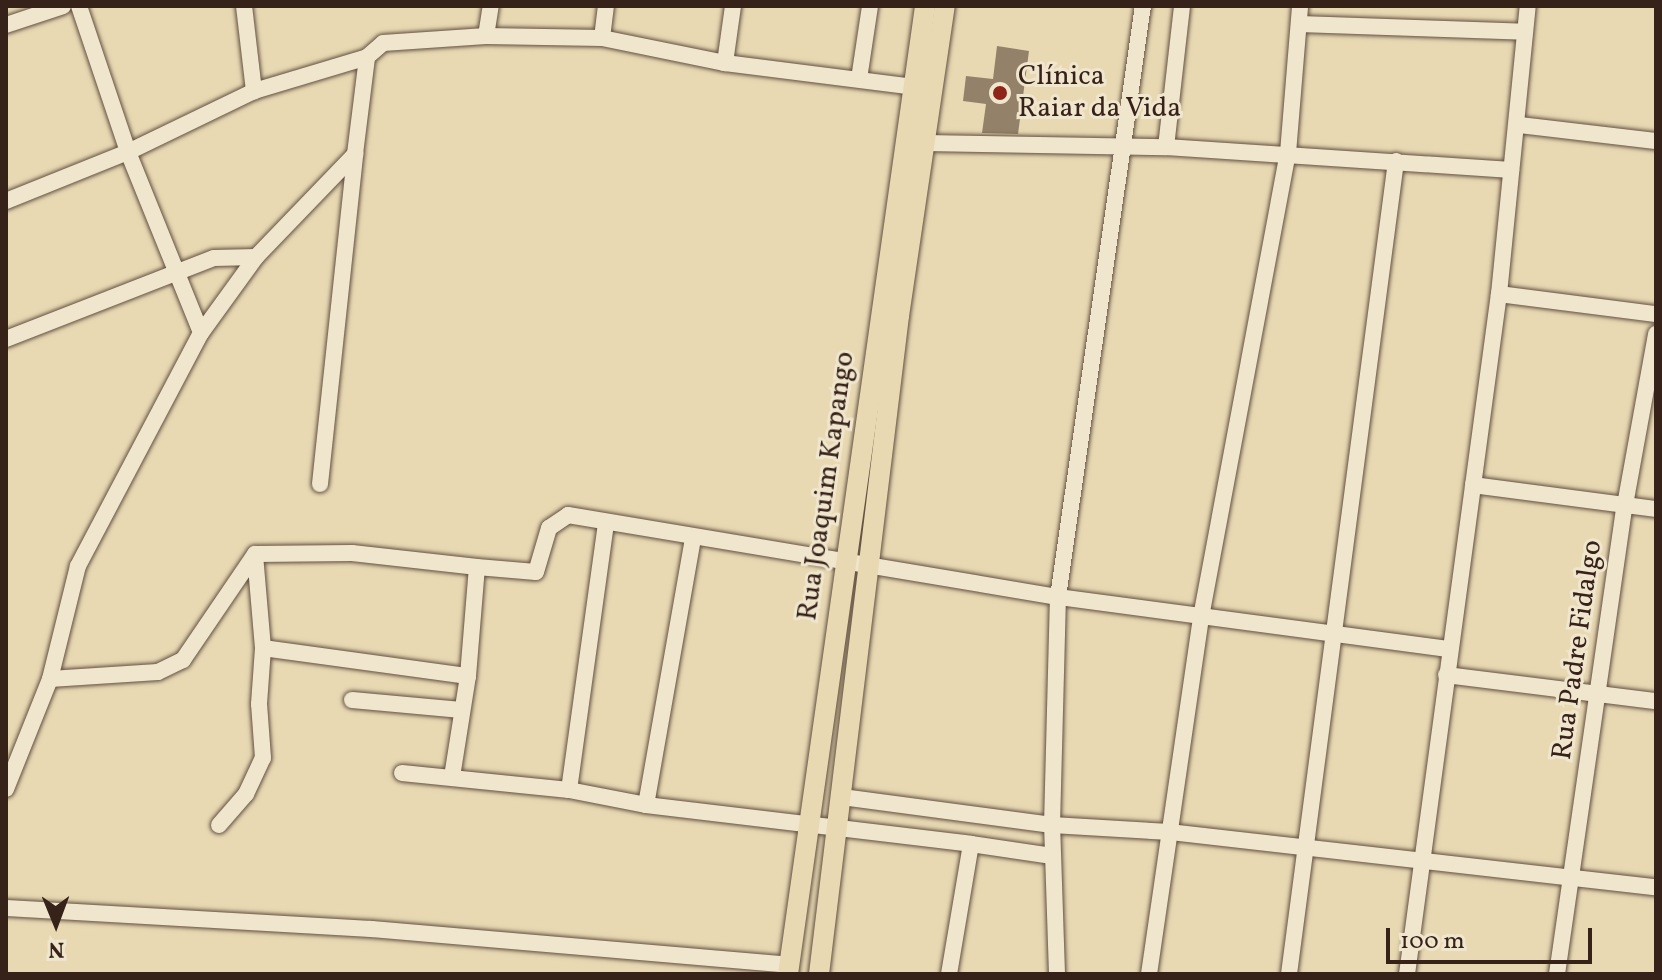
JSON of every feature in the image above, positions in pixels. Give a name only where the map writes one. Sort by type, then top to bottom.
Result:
[{"type":"main road","name":"Rua Joaquim Kapango","points":[[789,970],[925,6]]},
{"type":"main road","name":"Rua Joaquim Kapango","points":[[819,974],[945,6]]},
{"type":"street","points":[[6,25],[63,6]]},
{"type":"street","points":[[79,6],[128,152],[201,333]]},
{"type":"street","points":[[244,6],[254,91]]},
{"type":"street","points":[[486,36],[491,6]]},
{"type":"street","points":[[602,38],[606,6]]},
{"type":"street","points":[[725,63],[733,6]]},
{"type":"street","points":[[859,79],[870,6]]},
{"type":"street","points":[[1057,974],[1052,825],[1058,597],[1119,145],[1143,6]]},
{"type":"street","points":[[1166,147],[1182,6]]},
{"type":"street","points":[[1149,974],[1201,617],[1288,153],[1300,6]]},
{"type":"street","points":[[1407,974],[1499,294],[1511,170],[1519,125],[1528,6]]},
{"type":"street","points":[[1300,24],[1524,32]]},
{"type":"street","points":[[6,201],[128,152],[254,91],[367,57],[383,43],[486,36],[602,38],[725,63],[915,87]]},
{"type":"street","points":[[320,484],[367,57]]},
{"type":"street","points":[[1519,125],[1656,141]]},
{"type":"street","points":[[925,143],[1166,147],[1511,170]]},
{"type":"street","points":[[6,789],[50,679],[78,566],[201,333],[256,257],[355,154]]},
{"type":"street","points":[[1289,974],[1304,849],[1338,633],[1396,161]]},
{"type":"street","points":[[6,339],[214,258],[256,257]]},
{"type":"street","points":[[1499,294],[1656,314]]},
{"type":"street","name":"Rua Padre Fidalgo","points":[[1557,974],[1625,505],[1656,334]]},
{"type":"street","points":[[1473,485],[1656,509]]},
{"type":"street","points":[[255,554],[352,553],[536,572],[554,521],[568,515],[693,539],[1058,597],[1450,649]]},
{"type":"street","points":[[569,790],[606,523]]},
{"type":"street","points":[[646,805],[693,539]]},
{"type":"street","points":[[50,679],[158,672],[183,660],[255,554]]},
{"type":"street","points":[[219,825],[246,794],[261,767],[263,648],[255,554]]},
{"type":"street","points":[[452,777],[468,676],[477,567]]},
{"type":"street","points":[[263,648],[468,676]]},
{"type":"street","points":[[1446,675],[1656,701]]},
{"type":"street","points":[[352,700],[462,710]]},
{"type":"street","points":[[402,773],[569,790],[646,805],[810,821],[1052,856]]},
{"type":"street","points":[[842,797],[1052,825],[1170,832],[1420,864],[1656,887]]},
{"type":"street","points":[[949,974],[971,844]]},
{"type":"street","points":[[6,908],[371,929],[789,970]]},
{"type":"building","points":[[997,46],[1029,51],[1018,134],[982,133],[986,104],[963,101],[966,76],[993,79]]},
{"type":"place","name":"Clínica Raiar da Vida","points":[[1000,93]]}]
